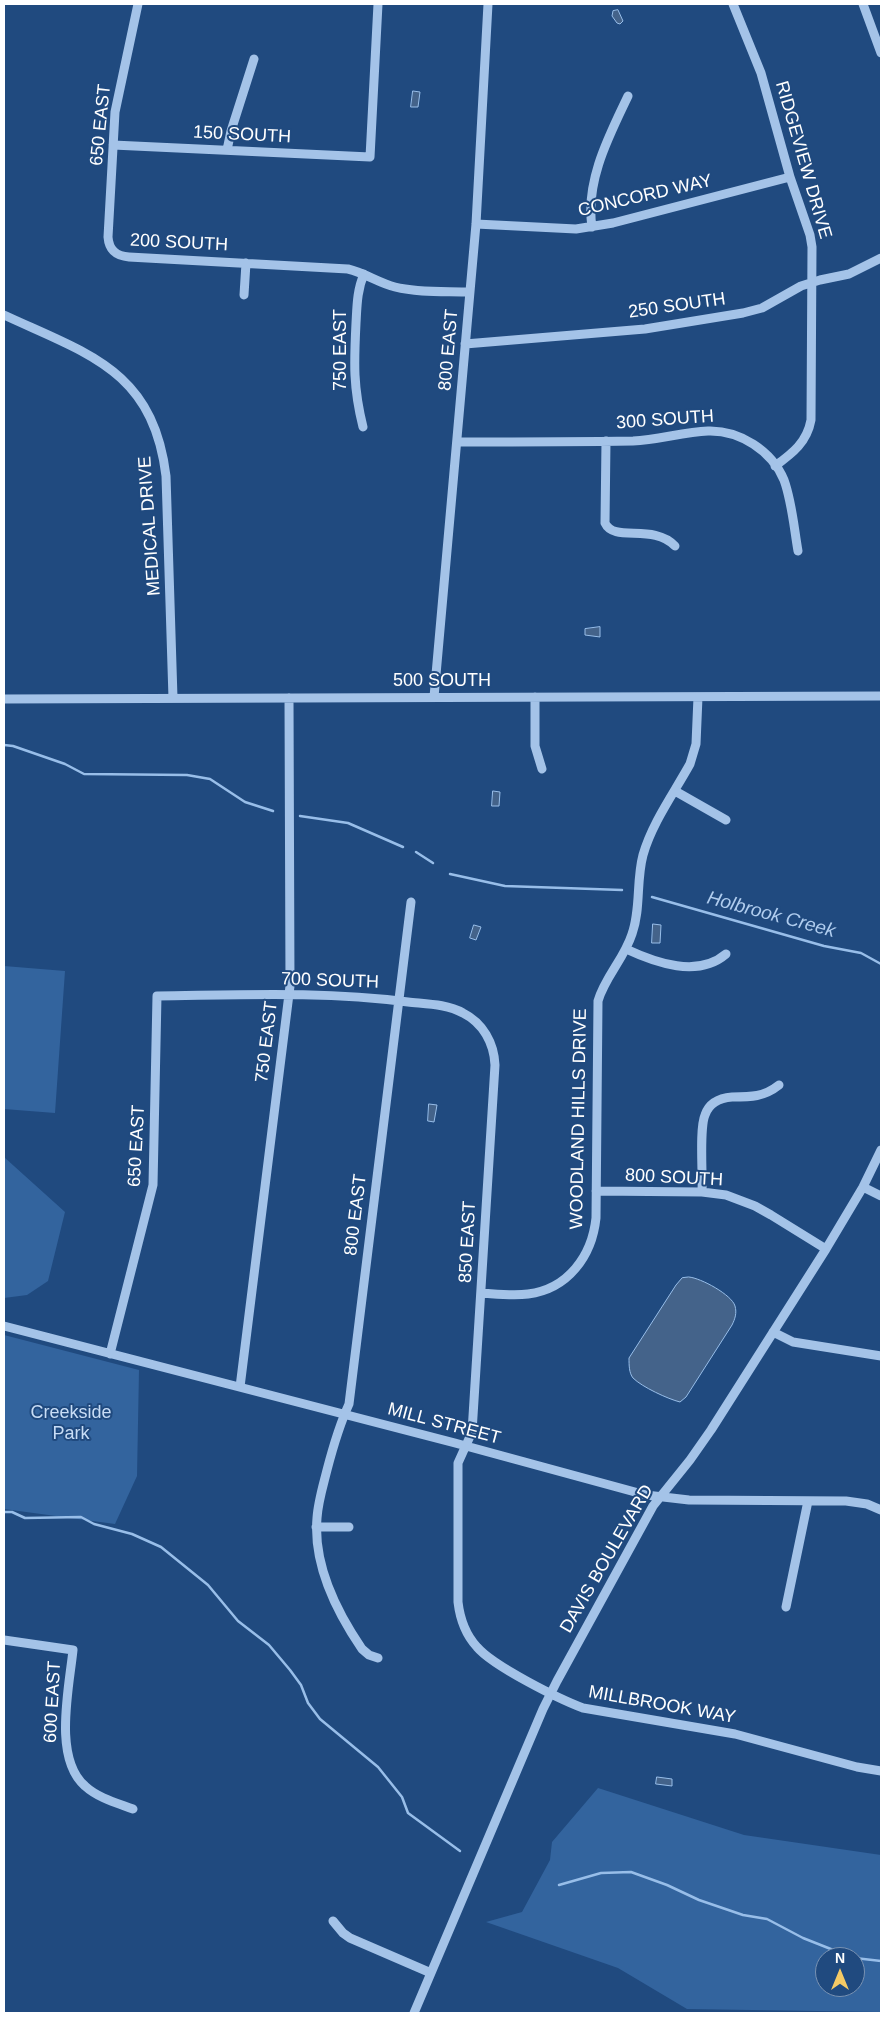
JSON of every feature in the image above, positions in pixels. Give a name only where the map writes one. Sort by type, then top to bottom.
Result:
[{"type":"street","name":"650 EAST","points":[[113,251],[108,237],[115,112],[138,4]]},
{"type":"street","name":"150 SOUTH","points":[[113,145],[370,157],[378,4]]},
{"type":"street","name":"800 EAST","points":[[434,697],[476,224],[488,4]]},
{"type":"street","name":"RIDGEVIEW DRIVE","points":[[733,4],[761,73],[790,177],[810,235],[812,254],[811,420],[808,432],[801,444],[776,466]]},
{"type":"street","points":[[863,4],[878,33],[881,53]]},
{"type":"street","points":[[228,150],[231,131],[254,59]]},
{"type":"street","points":[[592,227],[590,202],[597,170],[609,136],[628,96]]},
{"type":"street","name":"CONCORD WAY","points":[[476,224],[569,229],[592,227],[790,177]]},
{"type":"street","name":"200 SOUTH","points":[[113,251],[124,257],[348,269],[388,285],[404,289],[470,292]]},
{"type":"street","name":"250 SOUTH","points":[[465,344],[645,329],[743,313],[762,308],[794,289],[811,282],[849,274],[881,258]]},
{"type":"street","name":"200 SOUTH","points":[[244,295],[246,263]]},
{"type":"street","name":"750 EAST","points":[[363,427],[356,393],[354,368],[358,293],[364,274]]},
{"type":"street","name":"MEDICAL DRIVE","points":[[4,315],[103,362],[131,388],[145,408],[154,426],[161,446],[166,476],[173,698]]},
{"type":"street","name":"300 SOUTH","points":[[457,442],[650,440],[709,431],[725,432],[749,442],[764,453],[776,466],[787,490],[798,551]]},
{"type":"street","points":[[606,441],[605,523],[608,528],[616,532],[660,535],[675,546]]},
{"type":"street","name":"500 SOUTH","points":[[4,699],[881,696]]},
{"type":"street","points":[[535,697],[535,746],[542,769]]},
{"type":"street","name":"WOODLAND HILLS DRIVE","points":[[481,1293],[530,1294],[553,1286],[566,1278],[579,1264],[589,1248],[595,1228],[596,1010],[604,986],[626,949],[635,922],[638,884],[643,855],[653,831],[695,751],[698,697]]},
{"type":"street","name":"750 EAST","points":[[240,1387],[289,995],[288,698]]},
{"type":"street","points":[[675,791],[726,820]]},
{"type":"street","name":"800 EAST","points":[[378,1658],[369,1655],[362,1649],[329,1590],[320,1563],[316,1527],[319,1501],[339,1425],[348,1404],[411,902]]},
{"type":"street","points":[[626,949],[656,962],[671,965],[710,964],[726,954]]},
{"type":"street","name":"700 SOUTH","points":[[157,996],[349,995],[444,1006],[462,1012],[478,1023],[489,1040]]},
{"type":"street","name":"650 EAST","points":[[110,1354],[153,1185],[157,996]]},
{"type":"street","name":"850 EAST","points":[[465,1446],[472,1432],[481,1293],[494,1065],[494,1052],[489,1040]]},
{"type":"street","points":[[702,1192],[703,1122],[707,1110],[717,1100],[762,1096],[780,1086]]},
{"type":"street","name":"DAVIS BOULEVARD","points":[[414,2013],[551,1693],[651,1509],[701,1445],[826,1249],[863,1186],[881,1150]]},
{"type":"street","points":[[863,1186],[881,1196]]},
{"type":"street","name":"800 SOUTH","points":[[596,1191],[702,1192],[726,1195],[755,1206],[826,1249]]},
{"type":"street","name":"MILL STREET","points":[[4,1326],[659,1497],[689,1500],[856,1502],[881,1510]]},
{"type":"street","points":[[773,1332],[793,1342],[881,1356]]},
{"type":"street","name":"MILLBROOK WAY","points":[[465,1446],[458,1463],[458,1602],[461,1618],[472,1640],[482,1653],[551,1693],[573,1704],[594,1711],[735,1734],[857,1767],[881,1771]]},
{"type":"street","points":[[786,1607],[808,1501]]},
{"type":"street","points":[[316,1527],[349,1528]]},
{"type":"street","name":"600 EAST","points":[[4,1640],[73,1650],[65,1727],[70,1766],[76,1777],[86,1787],[98,1795],[133,1809]]},
{"type":"street","points":[[332,1921],[350,1938],[431,1974]]},
{"type":"green space","points":[[4,966],[65,971],[55,1113],[4,1109]]},
{"type":"green space","points":[[4,1157],[65,1212],[48,1281],[27,1295],[4,1298]]},
{"type":"green space","name":"Creekside Park","points":[[4,1335],[139,1370],[137,1476],[115,1524],[4,1509]]},
{"type":"green space","points":[[598,1788],[744,1835],[881,1855],[881,2012],[687,2009],[618,1968],[486,1922],[522,1912],[550,1860],[552,1842]]},
{"type":"shaded area","points":[[618,10],[623,21],[620,24],[612,16],[613,11]]},
{"type":"shaded area","points":[[413,91],[420,92],[418,107],[411,107]]},
{"type":"shaded area","points":[[600,627],[600,637],[585,635],[585,629]]},
{"type":"shaded area","points":[[493,791],[500,792],[499,806],[492,806]]},
{"type":"shaded area","points":[[653,924],[661,925],[660,943],[652,943]]},
{"type":"shaded area","points":[[474,925],[481,927],[476,940],[470,938]]},
{"type":"shaded area","points":[[429,1104],[437,1105],[434,1122],[428,1121]]},
{"type":"shaded area","points":[[689,1277],[701,1280],[722,1292],[733,1302],[736,1314],[732,1325],[686,1397],[680,1402],[655,1392],[633,1378],[629,1366],[629,1358],[676,1285],[682,1278]]},
{"type":"shaded area","points":[[657,1777],[672,1779],[672,1786],[656,1784]]},
{"type":"waterway","name":"Holbrook Creek","points":[[4,745],[13,746],[65,764],[84,774],[187,775],[210,779],[245,802],[273,811]]},
{"type":"waterway","name":"Holbrook Creek","points":[[300,816],[348,823],[403,847]]},
{"type":"waterway","points":[[416,852],[433,863]]},
{"type":"waterway","name":"Holbrook Creek","points":[[450,874],[505,886],[622,890]]},
{"type":"waterway","name":"Holbrook Creek","points":[[652,897],[824,946],[861,953],[881,964]]},
{"type":"waterway","points":[[4,1512],[12,1512],[25,1518],[81,1517],[94,1524],[132,1534],[161,1547],[208,1585],[238,1621],[269,1645],[301,1685],[308,1703],[320,1719],[378,1767],[402,1797],[408,1813],[460,1851]]},
{"type":"waterway","points":[[559,1885],[601,1873],[631,1872],[667,1885],[699,1900],[743,1915],[767,1919],[803,1938],[826,1947]]},
{"type":"waterway","points":[[865,1959],[881,1961]]}]
